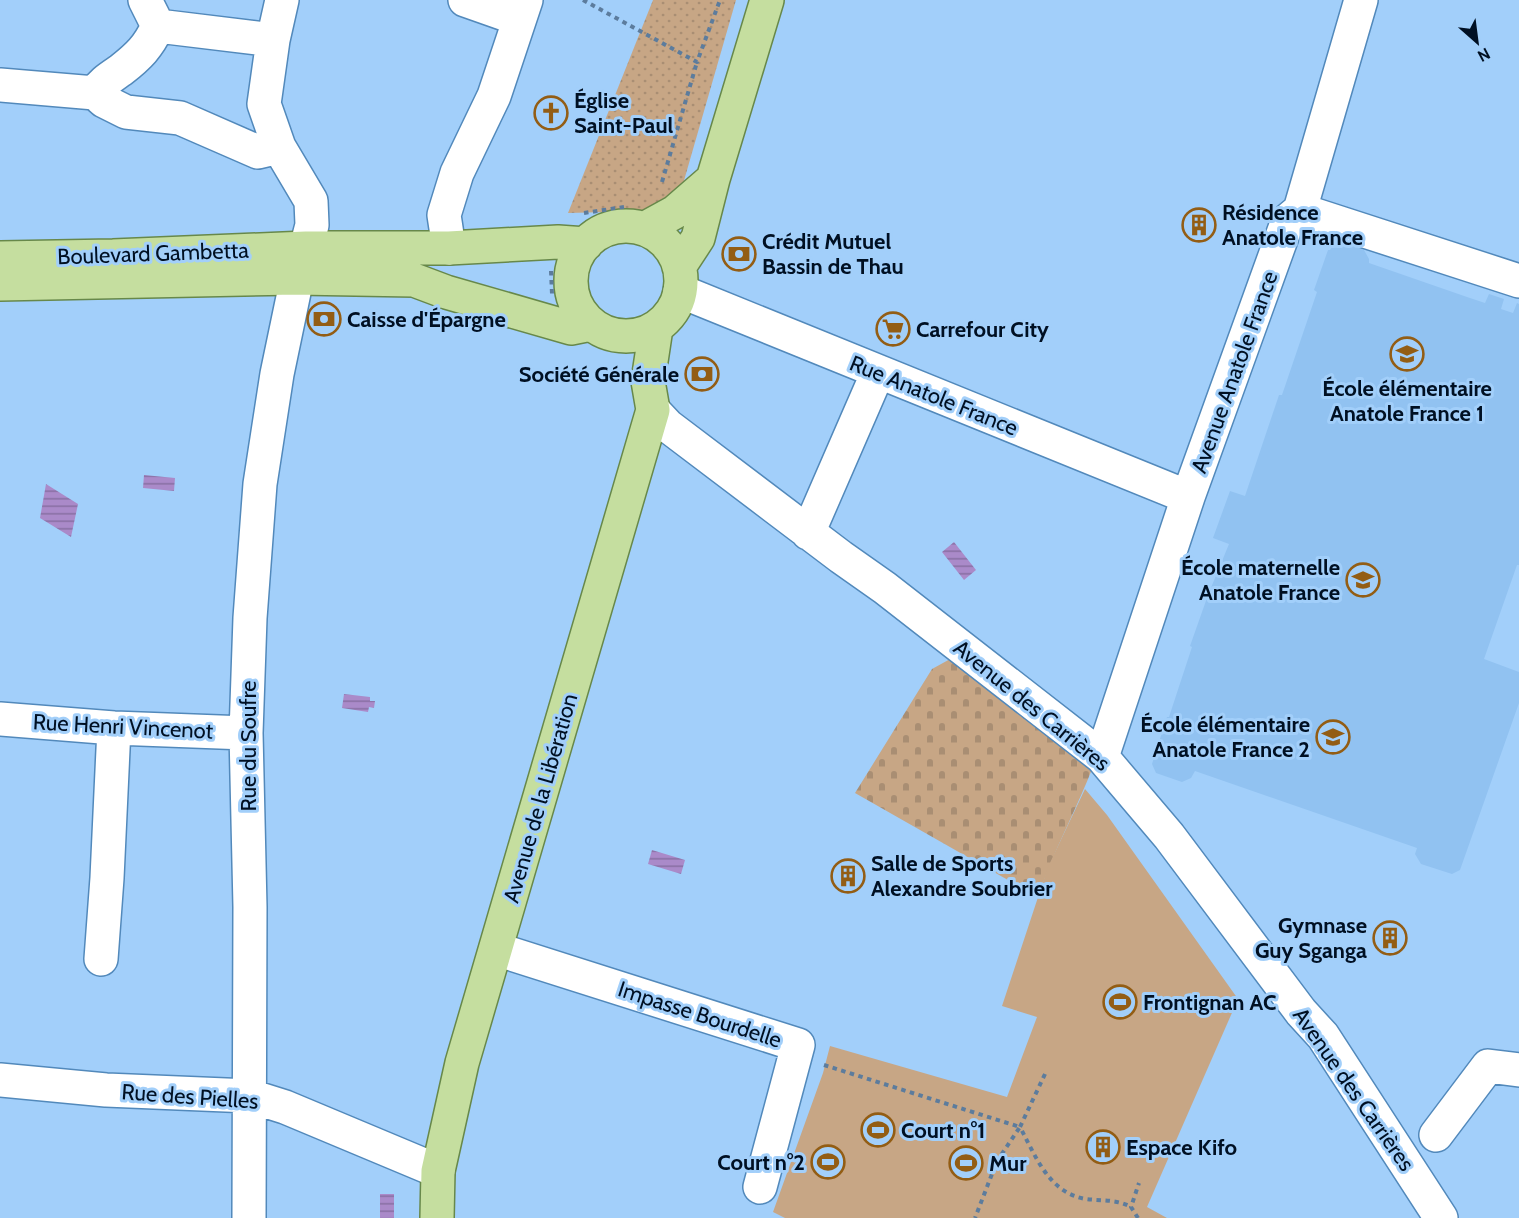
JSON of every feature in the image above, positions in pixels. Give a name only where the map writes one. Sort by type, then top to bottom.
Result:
[{"type":"main road","points":[[602,330],[626,336],[642,334],[656,328],[676,305],[680,279],[698,238],[713,178],[767,0]]},
{"type":"main road","points":[[644,229],[675,213],[713,178]]},
{"type":"main road","points":[[651,395],[602,330],[579,311],[572,294],[571,276],[576,259],[586,244],[598,234],[613,228],[628,226],[644,229],[660,237],[672,250],[680,279]]},
{"type":"main road","name":"Boulevard Gambetta","points":[[0,284],[302,263],[448,248],[558,242],[586,244]]},
{"type":"main road","points":[[448,248],[462,296]]},
{"type":"main road","name":"Boulevard Gambetta","points":[[0,258],[113,256],[302,263],[414,280],[446,292],[571,328],[602,330]]},
{"type":"main road","name":"Avenue de la Libération","points":[[437,1218],[438,1171],[462,1063],[651,395],[656,328]]},
{"type":"street","name":"Rue du Soufre","points":[[249,1218],[250,907],[246,733],[250,618],[260,484],[277,374],[312,225],[311,201],[279,147],[264,104],[273,40],[282,0]]},
{"type":"street","points":[[448,248],[444,215],[457,172],[494,96],[523,9],[465,0]]},
{"type":"street","name":"Avenue Anatole France","points":[[1102,757],[1188,497],[1288,220],[1300,210],[1361,0]]},
{"type":"street","points":[[95,93],[100,85],[150,44],[154,10],[273,40]]},
{"type":"street","points":[[0,85],[95,93],[104,101],[126,112],[180,118],[258,152],[279,147]]},
{"type":"street","points":[[1300,210],[1519,281]]},
{"type":"street","name":"Rue Anatole France","points":[[680,279],[878,372],[1188,497]]},
{"type":"street","points":[[808,533],[878,372]]},
{"type":"street","name":"Avenue des Carrières","points":[[651,395],[668,426],[808,533],[885,588],[1102,757],[1169,836],[1301,1012],[1323,1036],[1441,1218]]},
{"type":"street","name":"Rue Henri Vincenot","points":[[0,718],[114,728],[246,733]]},
{"type":"street","points":[[101,959],[114,728]]},
{"type":"street","name":"Impasse Bourdelle","points":[[496,949],[798,1045],[760,1187]]},
{"type":"street","points":[[1436,1136],[1488,1066],[1519,1070]]},
{"type":"street","name":"Rue des Pielles","points":[[0,1080],[106,1090],[250,1096],[285,1107],[438,1171]]},
{"type":"path","points":[[583,0],[697,62]]},
{"type":"path","points":[[660,186],[697,62],[720,0]]},
{"type":"path","points":[[795,1054],[1020,1127],[1048,1178],[1065,1194],[1083,1199],[1122,1202],[1131,1207],[1138,1218]]},
{"type":"path","points":[[975,1218],[997,1161],[1020,1127],[1045,1074]]},
{"type":"path","points":[[1131,1207],[1139,1183]]},
{"type":"shaded area","points":[[1342,242],[1364,250],[1369,263],[1485,303],[1489,294],[1504,299],[1501,309],[1513,313],[1517,303],[1519,304],[1519,565],[1517,565],[1484,659],[1519,672],[1519,703],[1460,870],[1452,874],[1421,864],[1415,854],[1417,848],[1195,771],[1191,778],[1182,782],[1156,773],[1152,764],[1192,647],[1190,646],[1229,544],[1213,538],[1230,491],[1245,496],[1317,292],[1314,290],[1328,250]]},
{"type":"shaded area","points":[[144,475],[175,478],[174,491],[143,488]]},
{"type":"shaded area","points":[[46,484],[78,504],[71,537],[40,518]]},
{"type":"shaded area","points":[[954,542],[976,570],[964,580],[942,552]]},
{"type":"shaded area","points":[[344,694],[370,697],[370,701],[375,701],[374,708],[369,707],[368,712],[342,708]]},
{"type":"shaded area","points":[[652,850],[685,860],[681,874],[648,864]]},
{"type":"shaded area","points":[[380,1194],[394,1194],[394,1218],[380,1218]]},
{"type":"green space","points":[[653,0],[736,0],[683,184],[667,204],[646,211],[568,213]]},
{"type":"green space","points":[[952,658],[1094,764],[1038,897],[855,793],[932,669]]},
{"type":"green space","name":"Frontignan AC","points":[[1085,789],[1107,815],[1238,999],[1147,1207],[1167,1218],[785,1218],[773,1212],[823,1073],[830,1046],[1007,1097],[1037,1017],[1002,1006],[1048,867]]},
{"type":"place","name":"Église Saint-Paul","points":[[551,113]]},
{"type":"place","name":"Résidence Anatole France","points":[[1199,225]]},
{"type":"place","name":"Crédit Mutuel Bassin de Thau","points":[[739,254]]},
{"type":"place","name":"Caisse d'Épargne","points":[[324,319]]},
{"type":"place","name":"Carrefour City","points":[[893,329]]},
{"type":"place","name":"École élémentaire Anatole France 1","points":[[1407,354]]},
{"type":"place","name":"Société Générale","points":[[702,374]]},
{"type":"place","name":"École maternelle Anatole France","points":[[1363,580]]},
{"type":"place","name":"École élémentaire Anatole France 2","points":[[1333,737]]},
{"type":"place","name":"Salle de Sports Alexandre Soubrier","points":[[848,876]]},
{"type":"place","name":"Gymnase Guy Sganga","points":[[1390,938]]},
{"type":"place","name":"Frontignan AC","points":[[1120,1002]]},
{"type":"place","name":"Court n°1","points":[[878,1130]]},
{"type":"place","name":"Espace Kifo","points":[[1103,1147]]},
{"type":"place","name":"Court n°2","points":[[828,1162]]},
{"type":"place","name":"Mur","points":[[966,1163]]}]
